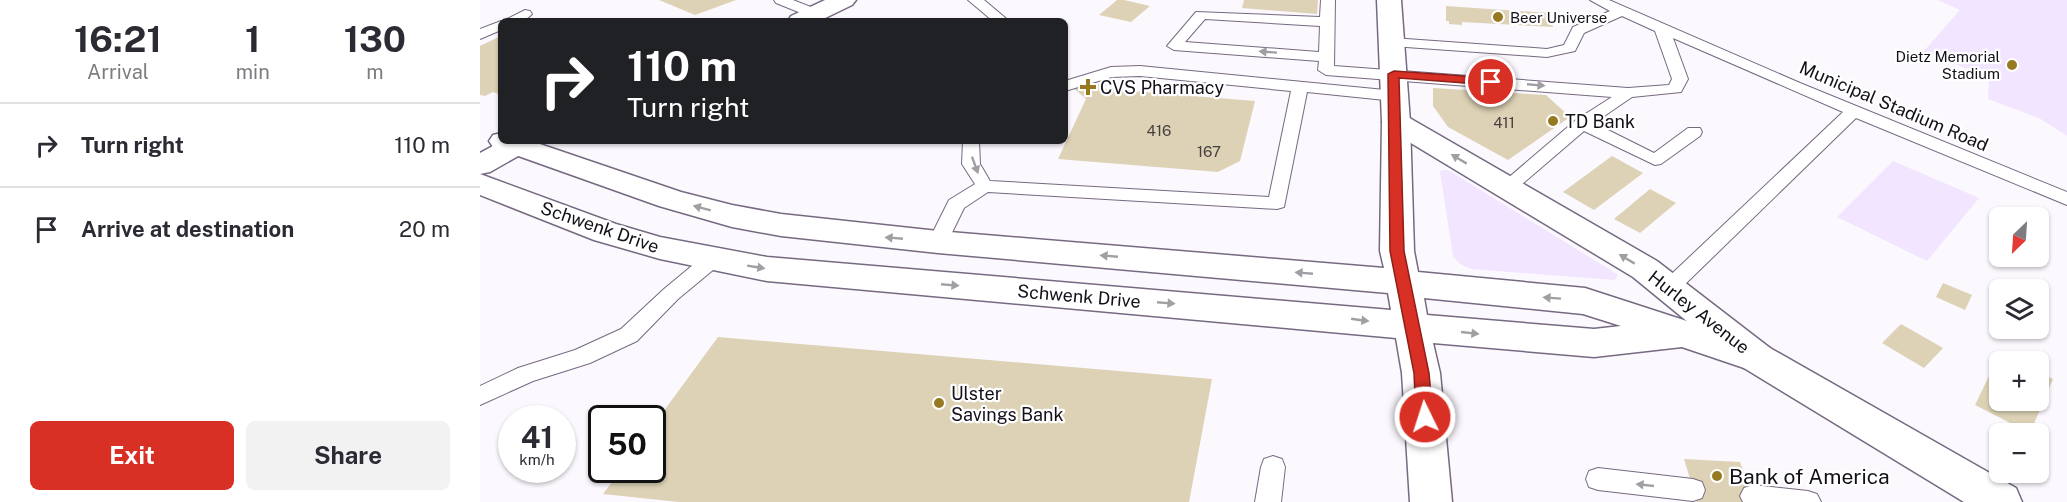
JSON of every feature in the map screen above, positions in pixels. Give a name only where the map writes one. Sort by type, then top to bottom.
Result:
[{"type":"street","points":[[808,17],[844,0]]},
{"type":"street","points":[[1389,0],[1395,97],[1397,251],[1421,373],[1431,502]]},
{"type":"street","name":"Hurley Avenue","points":[[1395,97],[1507,188],[1645,269],[1757,358],[2001,502]]},
{"type":"street","name":"Schwenk Drive","points":[[480,133],[498,138]]},
{"type":"street","points":[[480,165],[507,144]]},
{"type":"street","name":"Schwenk Drive","points":[[516,144],[670,200],[732,216],[816,230],[1585,301],[1757,358]]},
{"type":"street","name":"Schwenk Drive","points":[[480,183],[605,231],[660,248],[767,269],[1350,319],[1412,327],[1594,343],[1690,334]]},
{"type":"lane","points":[[781,0],[808,17]]},
{"type":"lane","points":[[975,0],[998,18]]},
{"type":"lane","points":[[1219,0],[1174,46],[1326,64],[1395,97]]},
{"type":"lane","points":[[1325,89],[1328,0]]},
{"type":"lane","name":"Municipal Stadium Road","points":[[1597,0],[1707,49],[2067,200]]},
{"type":"lane","points":[[1392,42],[1547,53],[1570,48],[1578,30],[1621,10]]},
{"type":"lane","points":[[516,18],[525,14]]},
{"type":"lane","points":[[1202,15],[1301,17],[1327,22]]},
{"type":"lane","points":[[480,35],[498,26]]},
{"type":"lane","points":[[1068,85],[1111,72],[1140,71],[1395,97],[1628,93],[1668,90],[1676,88],[1680,79],[1662,29]]},
{"type":"lane","points":[[1068,76],[1097,68],[1111,72]]},
{"type":"lane","points":[[938,242],[956,204],[985,186],[1277,203],[1300,87]]},
{"type":"lane","points":[[1507,188],[1582,124],[1628,93]]},
{"type":"lane","points":[[1669,288],[1854,111]]},
{"type":"lane","points":[[1582,124],[1655,160],[1694,132]]},
{"type":"lane","points":[[971,144],[971,164],[985,186]]},
{"type":"lane","points":[[480,396],[526,374],[582,357],[629,335],[671,294],[712,260]]},
{"type":"lane","points":[[1268,502],[1273,467]]},
{"type":"lane","points":[[1598,480],[1693,490]]},
{"type":"lane","points":[[1753,496],[1808,502]]},
{"type":"shaded area","name":"Dietz Memorial Stadium","points":[[1938,0],[2067,0],[2067,136],[2039,118],[1988,99],[1989,77],[1923,52],[1960,10]]},
{"type":"shaded area","points":[[1893,161],[1979,198],[1927,261],[1837,217]]},
{"type":"shaded area","points":[[1448,170],[1617,274],[1617,278],[1614,280],[1471,269],[1460,264],[1453,256],[1440,171]]},
{"type":"building","points":[[659,0],[736,0],[695,15]]},
{"type":"building","points":[[1117,0],[1150,6],[1131,22],[1099,15]]},
{"type":"building","points":[[1244,0],[1318,0],[1317,14],[1242,8]]},
{"type":"building","name":"Beer Universe","points":[[1446,6],[1550,13],[1553,27],[1462,22],[1462,25],[1449,24],[1449,21],[1446,21]]},
{"type":"building","points":[[498,37],[498,94],[493,92],[485,96],[480,95],[480,46]]},
{"type":"building","name":"CVS Pharmacy","points":[[1090,78],[1106,89],[1255,101],[1240,161],[1218,172],[1058,159],[1065,144],[1068,144],[1068,138],[1086,99],[1070,85]]},
{"type":"building","points":[[1433,88],[1546,95],[1570,117],[1508,160],[1448,127],[1433,106]]},
{"type":"building","points":[[1612,156],[1643,173],[1594,210],[1563,192]]},
{"type":"building","points":[[1650,189],[1676,203],[1640,233],[1614,219]]},
{"type":"building","points":[[1943,283],[1972,295],[1965,310],[1936,297]]},
{"type":"building","points":[[1901,324],[1943,348],[1924,368],[1882,343]]},
{"type":"building","name":"Ulster Savings Bank","points":[[718,337],[1212,379],[1189,502],[679,502],[603,494],[611,483],[666,483],[666,408]]},
{"type":"building","points":[[1989,376],[1989,411],[2039,411],[2034,423],[2010,423],[1975,405]]},
{"type":"building","points":[[2049,377],[2053,379],[2049,388]]},
{"type":"building","name":"Bank of America","points":[[1684,459],[1740,462],[1755,502],[1697,502]]},
{"type":"place","name":"Beer Universe","points":[[1498,17]]},
{"type":"place","name":"Dietz Memorial Stadium","points":[[2012,65]]},
{"type":"place","name":"CVS Pharmacy","points":[[1088,87]]},
{"type":"place","name":"TD Bank","points":[[1553,121]]},
{"type":"place","name":"Ulster Savings Bank","points":[[939,403]]},
{"type":"place","name":"Bank of America","points":[[1717,476]]},
{"type":"route","points":[[1425,417],[1421,373],[1397,251],[1394,74],[1491,82]]}]
